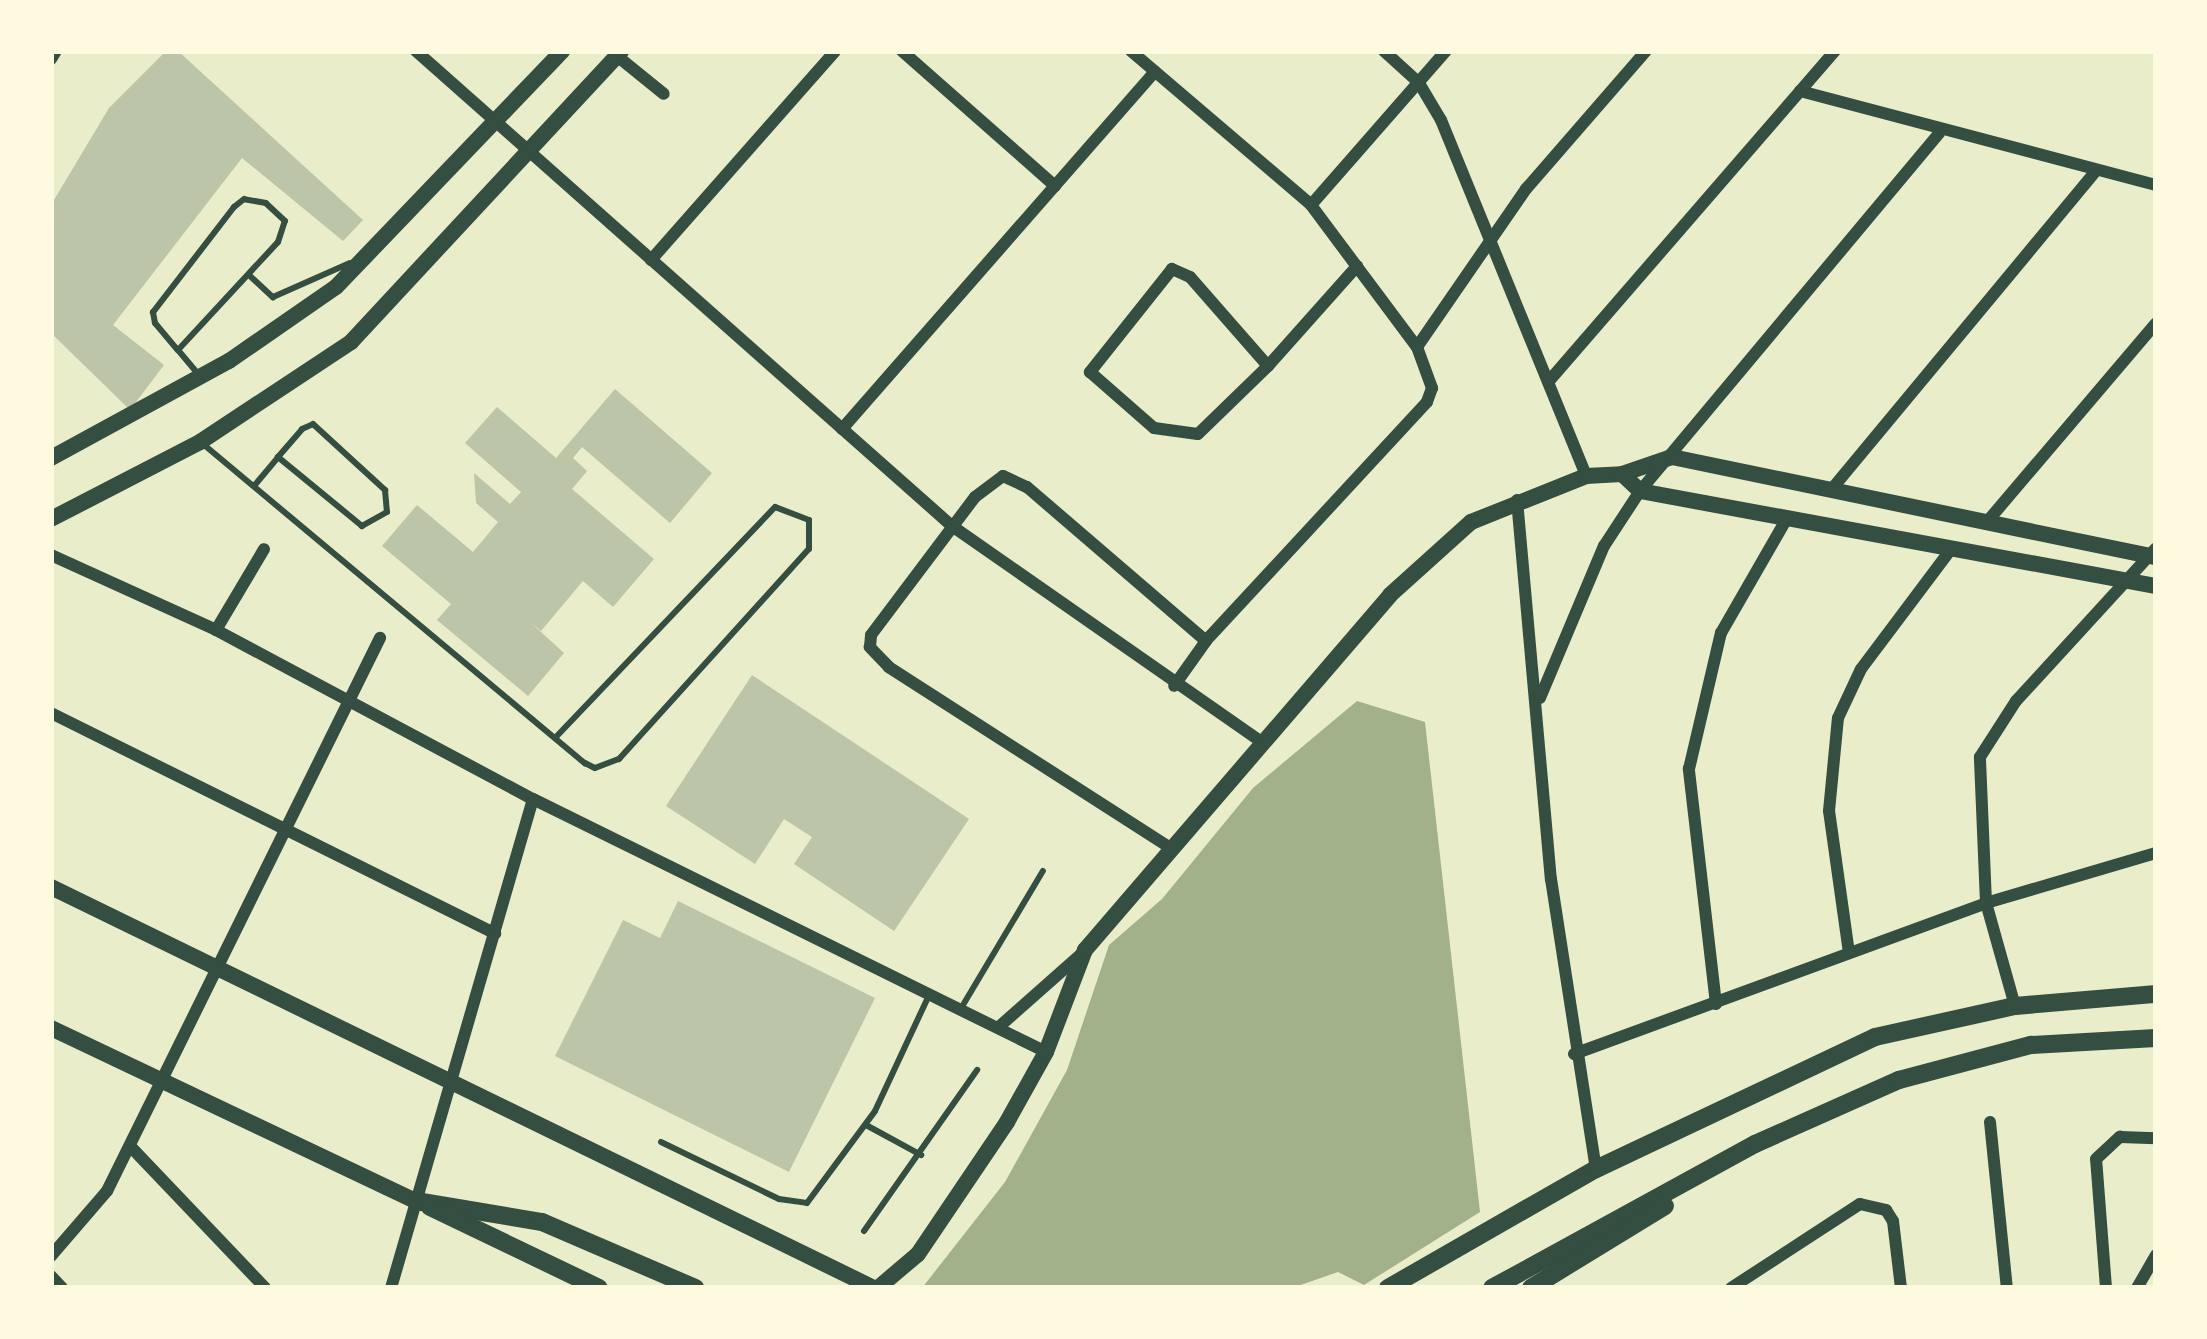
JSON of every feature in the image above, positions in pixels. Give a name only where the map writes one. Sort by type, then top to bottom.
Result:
[{"type":"main road","points":[[51,458],[200,376],[360,263],[562,51]]},
{"type":"main road","points":[[51,519],[200,442],[351,342],[619,53]]},
{"type":"main road","points":[[51,887],[876,1288],[918,1254],[1046,1052],[1085,950],[1260,741],[1433,550],[1517,499],[1586,476],[1622,474],[1672,457],[1984,526],[2154,553]]},
{"type":"main road","points":[[1622,474],[1640,491],[1948,553],[2156,586]]},
{"type":"main road","points":[[1388,1288],[1597,1169],[1875,1037],[2015,1006],[2156,994]]},
{"type":"main road","points":[[51,1028],[599,1288]]},
{"type":"main road","points":[[1492,1288],[1756,1144],[1944,1065],[2077,1039],[2156,1038]]},
{"type":"main road","points":[[1532,1288],[1756,1144]]},
{"type":"main road","points":[[416,1201],[542,1222],[695,1288]]},
{"type":"street","points":[[51,59],[56,51]]},
{"type":"street","points":[[416,51],[952,526],[1174,686],[1260,741]]},
{"type":"street","points":[[651,260],[835,51]]},
{"type":"street","points":[[902,51],[1055,186]]},
{"type":"street","points":[[1131,51],[1311,205],[1417,347],[1431,374],[1427,402],[1206,641],[1174,686]]},
{"type":"street","points":[[1384,51],[1419,83],[1493,235],[1586,476]]},
{"type":"street","points":[[1311,205],[1446,51]]},
{"type":"street","points":[[1417,347],[1493,235],[1646,51]]},
{"type":"street","points":[[1549,381],[1835,51]]},
{"type":"street","points":[[619,53],[664,94]]},
{"type":"street","points":[[842,429],[1155,72]]},
{"type":"street","points":[[1801,91],[1939,133],[2156,185]]},
{"type":"street","points":[[1540,698],[1604,545],[1640,491],[1939,133]]},
{"type":"street","points":[[1831,490],[2094,173]]},
{"type":"street","points":[[1268,366],[1190,277],[1172,268],[1090,372],[1154,428],[1185,436],[1212,424],[1268,366],[1357,266]]},
{"type":"street","points":[[1984,526],[2156,323]]},
{"type":"street","points":[[1169,847],[878,658],[872,635],[992,478],[1014,479],[1206,641]]},
{"type":"street","points":[[1517,499],[1574,1054],[1597,1169]]},
{"type":"street","points":[[1716,1004],[1693,841],[1691,749],[1721,633],[1787,518]]},
{"type":"street","points":[[216,630],[264,549]]},
{"type":"street","points":[[1849,953],[1829,811],[1838,718],[1861,669],[1948,553]]},
{"type":"street","points":[[2015,1006],[1986,903],[1976,776],[1985,745],[2154,553]]},
{"type":"street","points":[[51,555],[216,630],[533,799],[932,989],[1046,1052]]},
{"type":"street","points":[[51,1256],[90,1217],[130,1146],[380,638]]},
{"type":"street","points":[[51,713],[495,933]]},
{"type":"street","points":[[391,1288],[533,799]]},
{"type":"street","points":[[1574,1054],[1986,903],[2156,853]]},
{"type":"street","points":[[1001,1024],[1085,950]]},
{"type":"street","points":[[1990,1121],[2007,1288]]},
{"type":"street","points":[[2106,1288],[2096,1159],[2120,1137],[2156,1138]]},
{"type":"street","points":[[130,1146],[265,1288]]},
{"type":"street","points":[[1731,1288],[1844,1213],[1873,1204],[1893,1221],[1901,1288]]},
{"type":"street","points":[[2138,1288],[2156,1255]]},
{"type":"street","points":[[51,1276],[62,1288]]},
{"type":"lane","points":[[178,350],[285,230],[279,212],[254,198],[234,207],[158,298],[155,323],[200,376]]},
{"type":"lane","points":[[249,275],[273,297],[341,262],[360,263]]},
{"type":"lane","points":[[254,486],[278,457],[313,424],[385,490],[387,512],[362,526],[278,457]]},
{"type":"lane","points":[[200,442],[555,737],[595,768],[619,759],[809,549],[809,520],[775,507],[555,737]]},
{"type":"lane","points":[[963,1005],[1043,871]]},
{"type":"lane","points":[[661,1142],[779,1198],[807,1203],[866,1125],[932,989]]},
{"type":"lane","points":[[864,1231],[977,1070]]},
{"type":"lane","points":[[866,1125],[921,1155]]},
{"type":"shaded area","points":[[1357,701],[1425,722],[1480,1212],[1364,1285],[1338,1272],[1292,1288],[922,1288],[1005,1182],[1067,1070],[1109,945],[1162,899],[1253,788]]},
{"type":"building","points":[[166,51],[178,51],[363,220],[343,241],[242,158],[113,325],[164,365],[130,410],[51,333],[51,205],[109,108]]},
{"type":"building","points":[[615,389],[712,473],[670,523],[582,447],[573,458],[587,471],[572,489],[654,559],[613,607],[583,581],[541,631],[530,622],[564,653],[528,696],[437,620],[451,604],[382,546],[417,505],[473,552],[498,522],[476,503],[474,473],[510,504],[521,492],[465,443],[497,407],[556,458]]},
{"type":"building","points":[[752,675],[969,819],[894,931],[794,864],[812,837],[784,819],[755,864],[666,806]]},
{"type":"building","points":[[678,901],[875,998],[789,1172],[555,1056],[623,920],[660,938]]}]
